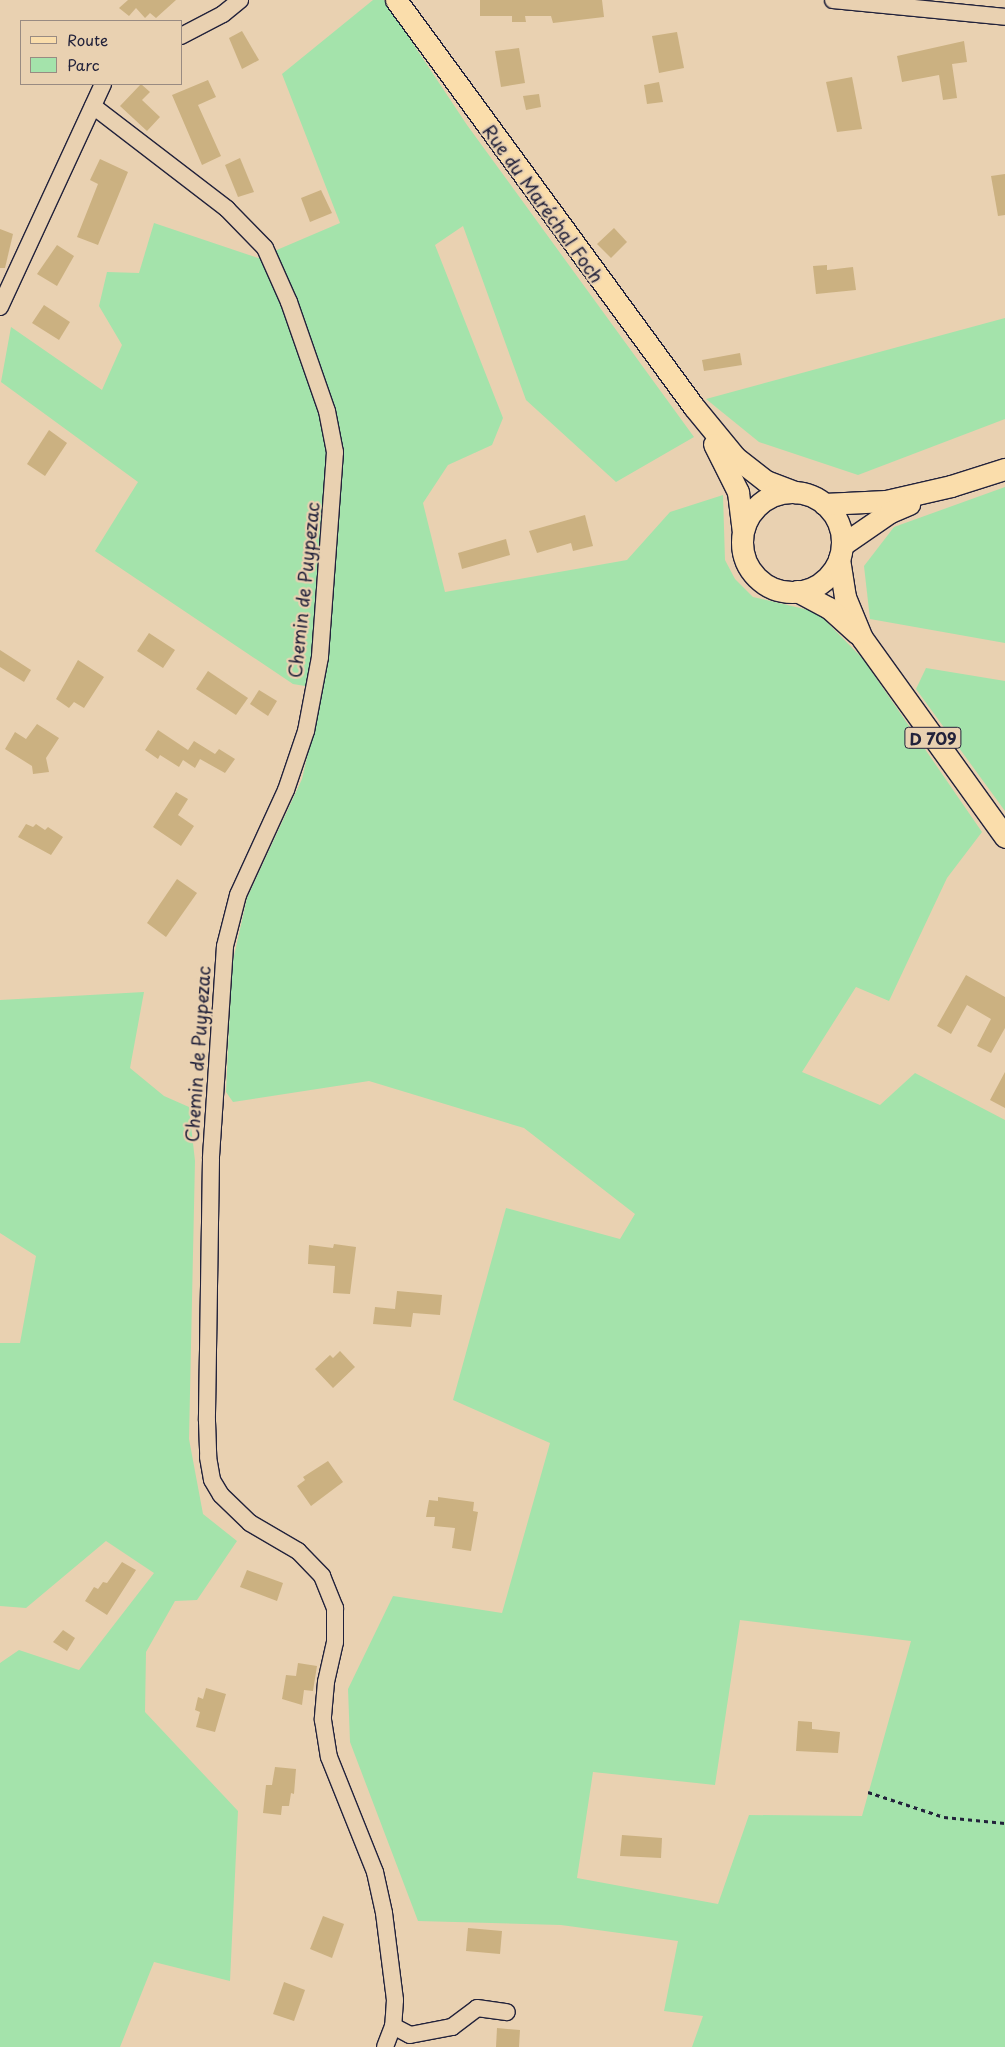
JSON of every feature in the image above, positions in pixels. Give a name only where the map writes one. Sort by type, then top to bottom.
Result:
[{"type":"main road","name":"Rue du Maréchal Foch","points":[[396,0],[694,406],[735,457],[766,481],[795,492]]},
{"type":"main road","name":"Rue du Maréchal Foch","points":[[694,406],[738,492],[743,530]]},
{"type":"main road","points":[[824,504],[886,501],[951,486],[1005,469]]},
{"type":"main road","points":[[840,552],[835,516],[824,504],[810,496],[795,492],[781,493],[756,506],[743,530],[742,548],[746,564],[757,578],[771,588],[797,591],[822,582],[840,552],[890,512],[951,486]]},
{"type":"main road","name":"D 709","points":[[840,552],[845,597],[862,638]]},
{"type":"main road","name":"D 709","points":[[797,591],[829,608],[862,638],[1005,837]]},
{"type":"street","points":[[182,35],[223,14],[240,0]]},
{"type":"street","points":[[833,0],[1005,17]]},
{"type":"street","points":[[0,307],[103,85]]},
{"type":"street","name":"Chemin de Puypezac","points":[[93,106],[227,209],[265,248],[289,302],[327,410],[335,452],[320,657],[306,731],[286,790],[238,894],[225,946],[211,1159],[207,1338],[208,1457],[212,1480],[221,1495],[250,1523],[298,1551],[322,1576],[335,1608],[335,1642],[323,1720],[329,1757],[375,1872],[392,1961],[395,2000],[393,2026],[385,2047]]},
{"type":"street","points":[[393,2026],[410,2035],[452,2026],[478,2008],[507,2012]]},
{"type":"path","points":[[868,1792],[944,1818],[1005,1824]]},
{"type":"green space","points":[[373,0],[384,0],[467,125],[694,437],[616,482],[526,400],[463,226],[435,245],[503,418],[492,445],[448,465],[423,503],[445,592],[627,560],[670,512],[723,495],[725,560],[735,579],[753,597],[817,612],[863,659],[982,832],[947,878],[889,1001],[856,987],[802,1072],[880,1105],[915,1073],[1005,1120],[1005,2047],[692,2047],[703,2016],[664,2011],[678,1941],[561,1925],[418,1921],[350,1742],[348,1689],[393,1596],[502,1613],[550,1443],[453,1400],[506,1208],[620,1239],[635,1214],[524,1128],[369,1081],[233,1102],[226,1092],[232,965],[247,898],[302,779],[323,689],[293,684],[95,551],[138,482],[1,382],[11,327],[102,390],[122,345],[99,306],[107,272],[139,273],[154,223],[258,258],[340,223],[282,74]],"holes":[[[740,1620],[911,1641],[862,1816],[749,1815],[718,1904],[577,1878],[593,1772],[715,1785]]]},
{"type":"green space","points":[[1005,318],[1005,419],[858,475],[759,442],[706,399]]},
{"type":"green space","points":[[1005,487],[1005,643],[870,619],[864,566],[894,527]]},
{"type":"green space","points":[[926,668],[1005,681],[1005,811],[916,689]]},
{"type":"green space","points":[[144,992],[130,1068],[164,1096],[189,1107],[195,1161],[189,1439],[203,1514],[237,1541],[197,1600],[175,1601],[146,1652],[145,1712],[238,1811],[230,1981],[154,1962],[120,2047],[0,2047],[0,1663],[19,1650],[79,1670],[154,1573],[106,1541],[26,1608],[0,1606],[0,1343],[20,1343],[36,1256],[0,1233],[0,1000]]},
{"type":"building","points":[[128,0],[176,0],[156,18],[150,13],[145,18],[136,8],[129,16],[119,8]]},
{"type":"building","points":[[480,0],[602,0],[604,17],[553,23],[551,16],[525,16],[526,22],[512,22],[512,16],[480,16]]},
{"type":"building","points":[[242,31],[259,60],[242,69],[229,38]]},
{"type":"building","points":[[677,32],[684,68],[659,73],[652,36]]},
{"type":"building","points":[[964,41],[967,62],[952,64],[957,98],[943,100],[939,75],[902,82],[897,56]]},
{"type":"building","points":[[519,48],[525,83],[501,87],[495,51]]},
{"type":"building","points":[[852,77],[862,129],[837,132],[826,82]]},
{"type":"building","points":[[208,80],[216,97],[198,105],[221,156],[202,165],[172,95]]},
{"type":"building","points":[[659,82],[663,102],[647,104],[644,85]]},
{"type":"building","points":[[142,85],[150,92],[142,100],[160,117],[147,131],[120,106]]},
{"type":"building","points":[[539,94],[541,107],[526,110],[523,96]]},
{"type":"building","points":[[240,158],[254,192],[238,197],[225,165]]},
{"type":"building","points":[[100,159],[128,172],[98,245],[77,237],[98,184],[90,180]]},
{"type":"building","points":[[1005,174],[1005,215],[998,216],[991,176]]},
{"type":"building","points":[[321,190],[332,213],[310,222],[301,198]]},
{"type":"building","points":[[614,228],[627,242],[611,258],[597,244]]},
{"type":"building","points":[[0,229],[13,234],[5,268],[0,268]]},
{"type":"building","points":[[57,245],[74,256],[57,286],[37,274]]},
{"type":"building","points":[[827,265],[827,270],[853,267],[856,290],[816,294],[813,266]]},
{"type":"building","points":[[44,305],[70,322],[59,340],[32,323]]},
{"type":"building","points":[[740,353],[742,365],[704,371],[702,360]]},
{"type":"building","points":[[49,430],[67,443],[45,476],[27,464]]},
{"type":"building","points":[[585,515],[593,546],[573,551],[571,543],[537,553],[529,531]]},
{"type":"building","points":[[506,539],[510,555],[462,569],[458,553]]},
{"type":"building","points":[[149,633],[175,650],[163,668],[137,651]]},
{"type":"building","points":[[0,650],[31,670],[24,682],[0,667]]},
{"type":"building","points":[[78,660],[104,677],[84,708],[74,702],[69,708],[56,699]]},
{"type":"building","points":[[208,671],[248,698],[236,715],[196,689]]},
{"type":"building","points":[[259,690],[277,701],[268,716],[250,704]]},
{"type":"building","points":[[37,724],[59,738],[46,758],[49,772],[33,774],[32,766],[5,749],[15,732],[26,739]]},
{"type":"building","points":[[158,730],[188,750],[194,741],[215,754],[219,749],[235,759],[225,773],[200,759],[195,768],[183,760],[179,767],[160,755],[158,759],[145,750]]},
{"type":"building","points":[[176,792],[188,799],[178,815],[194,826],[181,846],[153,827]]},
{"type":"building","points":[[26,824],[33,827],[36,824],[45,830],[48,827],[63,837],[51,855],[18,837]]},
{"type":"building","points":[[177,879],[197,893],[166,937],[147,923]]},
{"type":"building","points":[[966,975],[1005,997],[1005,1028],[991,1053],[977,1046],[991,1019],[967,1005],[951,1034],[937,1026]]},
{"type":"building","points":[[1005,1072],[1005,1108],[990,1100]]},
{"type":"building","points":[[334,1244],[356,1247],[350,1294],[333,1293],[335,1266],[308,1264],[309,1245],[333,1248]]},
{"type":"building","points":[[397,1291],[442,1295],[440,1315],[413,1313],[411,1327],[373,1324],[375,1307],[395,1309]]},
{"type":"building","points":[[340,1351],[355,1367],[333,1388],[315,1369],[330,1355],[333,1358]]},
{"type":"building","points":[[328,1461],[343,1482],[311,1506],[297,1486],[305,1480],[303,1477]]},
{"type":"building","points":[[438,1497],[474,1502],[473,1511],[478,1512],[471,1551],[452,1548],[455,1528],[434,1526],[435,1517],[426,1517],[429,1500],[438,1501]]},
{"type":"building","points":[[122,1562],[136,1570],[107,1615],[85,1601],[94,1587],[98,1589],[103,1582],[107,1583]]},
{"type":"building","points":[[247,1570],[283,1583],[277,1601],[240,1587]]},
{"type":"building","points":[[63,1630],[75,1638],[67,1651],[53,1642]]},
{"type":"building","points":[[298,1663],[317,1666],[313,1691],[304,1690],[302,1705],[282,1699],[286,1675],[296,1676]]},
{"type":"building","points":[[206,1688],[226,1694],[215,1732],[196,1727],[200,1712],[195,1710],[198,1697],[203,1699]]},
{"type":"building","points":[[798,1721],[812,1722],[812,1729],[840,1732],[838,1753],[796,1751]]},
{"type":"building","points":[[275,1767],[296,1769],[294,1794],[291,1793],[289,1806],[282,1806],[281,1815],[263,1813],[266,1785],[272,1785]]},
{"type":"building","points":[[622,1835],[662,1838],[661,1858],[620,1856]]},
{"type":"building","points":[[323,1916],[344,1924],[332,1958],[310,1949]]},
{"type":"building","points":[[468,1928],[502,1931],[500,1954],[466,1951]]},
{"type":"building","points":[[284,1982],[305,1990],[294,2021],[273,2014]]},
{"type":"building","points":[[497,2028],[520,2030],[519,2047],[496,2047]]}]
